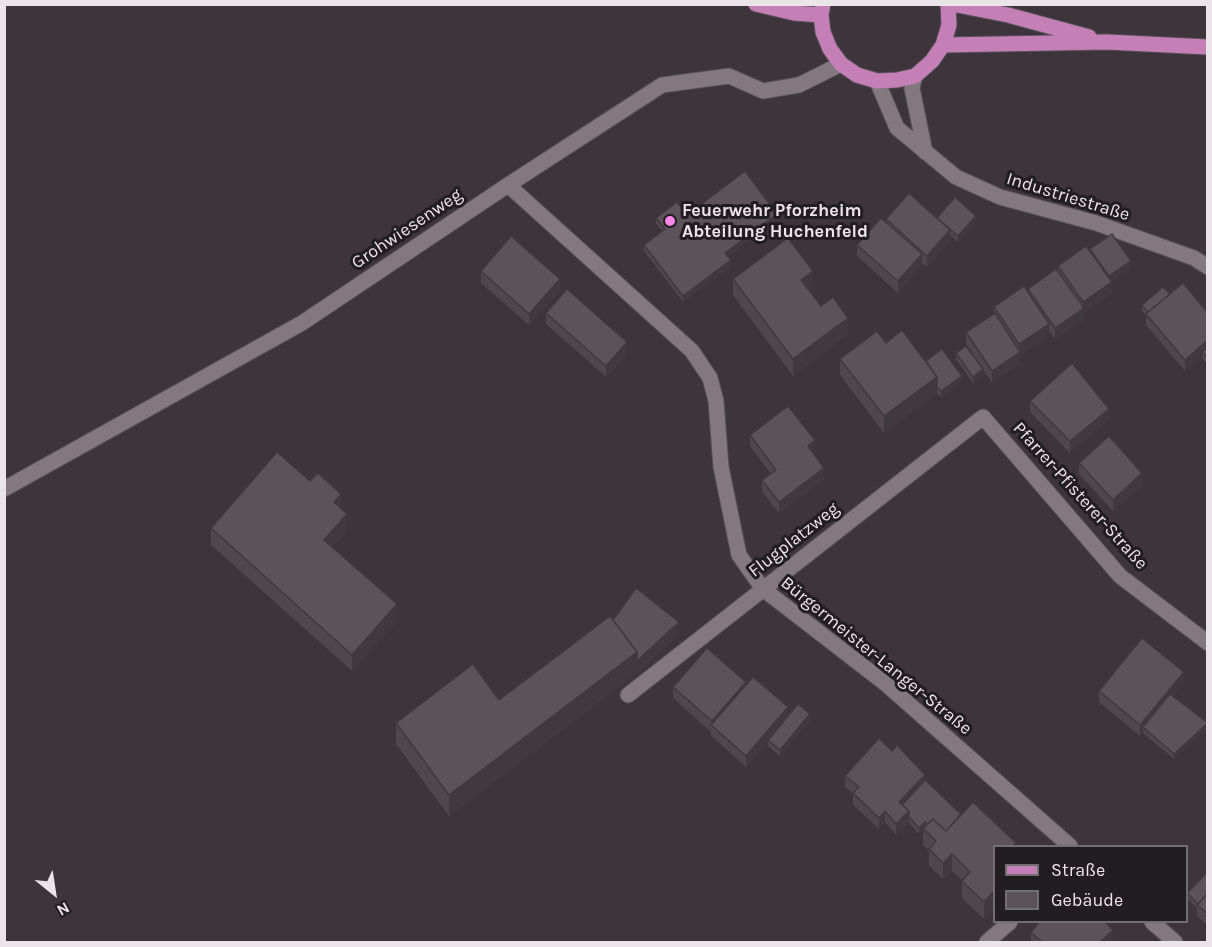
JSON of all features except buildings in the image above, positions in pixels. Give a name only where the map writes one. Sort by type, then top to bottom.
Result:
[{"type":"main road","points":[[756,4],[794,13],[822,10],[823,32],[830,49],[841,64],[857,75],[877,81],[915,76],[932,61],[943,45],[949,25],[950,4],[1008,15],[1107,42]]},
{"type":"main road","points":[[943,45],[1107,42],[1208,47]]},
{"type":"street","name":"Grohwiesenweg","points":[[4,489],[302,323],[662,85],[729,76],[763,91],[799,85],[841,64]]},
{"type":"street","points":[[915,76],[912,88],[925,152]]},
{"type":"street","name":"Industriestraße","points":[[877,81],[897,128],[956,177],[1000,197],[1096,223],[1194,258],[1208,267]]},
{"type":"street","name":"Bürgermeister-Langer-Straße","points":[[508,185],[692,351],[710,378],[716,401],[721,466],[739,555],[763,589],[886,684],[1069,845]]},
{"type":"street","name":"Flugplatzweg","points":[[628,694],[983,417]]},
{"type":"street","name":"Pfarrer-Pfisterer-Straße","points":[[983,417],[1120,576],[1208,643]]},
{"type":"street","points":[[987,942],[1008,923]]},
{"type":"street","points":[[1154,923],[1175,942]]},
{"type":"place","name":"Feuerwehr Pforzheim Abteilung Huchenfeld","points":[[670,221]]}]
